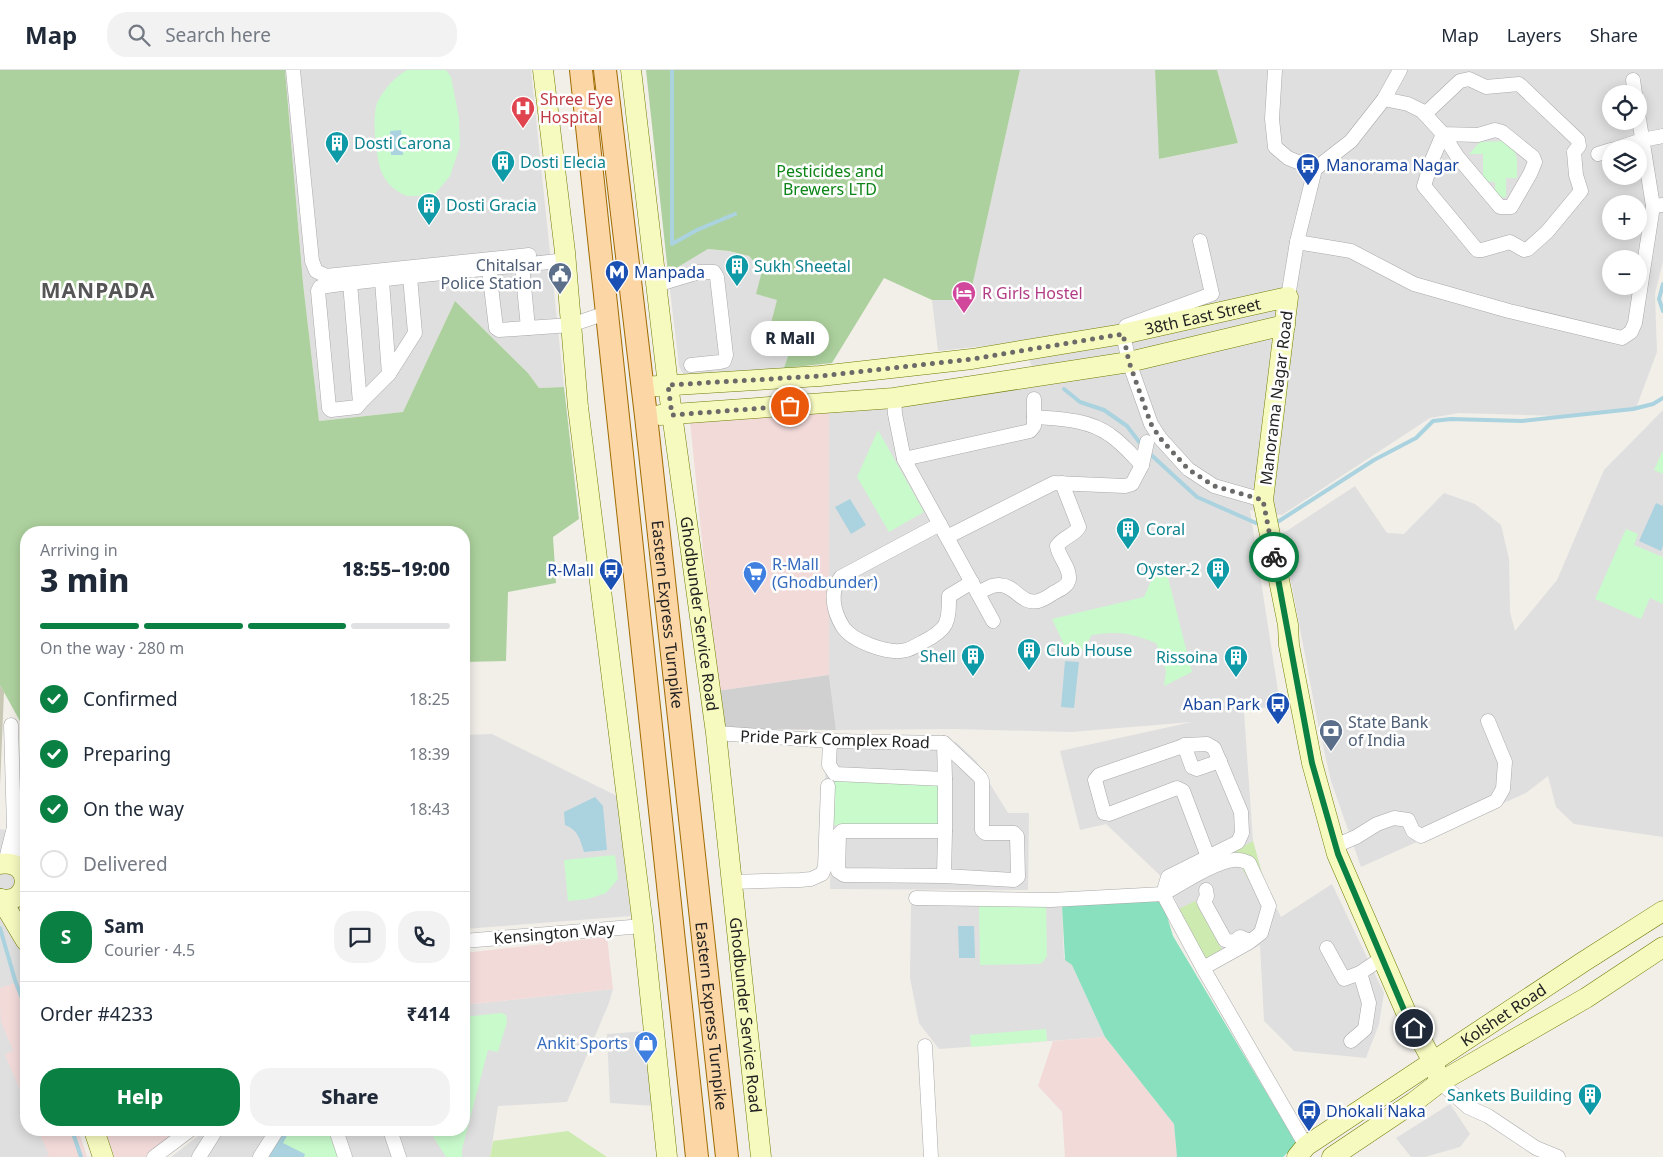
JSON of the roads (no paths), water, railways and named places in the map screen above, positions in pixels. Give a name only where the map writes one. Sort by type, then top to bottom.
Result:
[{"type":"main road","name":"Eastern Express Turnpike","points":[[581,70],[697,1157]]},
{"type":"main road","name":"Eastern Express Turnpike","points":[[605,70],[646,416],[727,1157]]},
{"type":"street","points":[[292,70],[312,261],[316,271],[326,276],[565,256]]},
{"type":"street","points":[[543,70],[565,256],[578,407],[643,926],[667,1157]]},
{"type":"street","name":"Ghodbunder Service Road","points":[[631,70],[668,385],[716,734],[761,1157]]},
{"type":"street","points":[[1275,70],[1272,119],[1275,148],[1288,158],[1315,169],[1351,141],[1384,99],[1400,70]]},
{"type":"street","points":[[1425,114],[1460,81],[1469,79],[1486,87],[1519,84],[1578,140],[1579,146],[1574,152],[1576,175],[1581,191],[1547,232],[1528,249],[1524,250],[1510,242],[1477,250],[1424,186],[1443,134]]},
{"type":"street","points":[[1384,99],[1408,104],[1425,114],[1500,207],[1511,207],[1530,174],[1535,162],[1533,157],[1502,132],[1495,130],[1478,135],[1443,134]]},
{"type":"street","points":[[1641,130],[1642,140],[1663,136]]},
{"type":"street","points":[[1297,242],[1351,251],[1414,284],[1509,311],[1622,338],[1631,332],[1635,323],[1658,205],[1647,160]]},
{"type":"street","name":"Manorama Nagar Road","points":[[1315,169],[1297,242],[1288,297],[1263,500],[1288,625],[1289,645],[1312,763],[1335,846],[1404,1010],[1433,1062],[1440,1082]]},
{"type":"street","points":[[1200,241],[1212,294],[1122,331],[1129,362],[1151,424],[1160,438],[1188,469],[1214,486],[1263,500]]},
{"type":"street","points":[[410,278],[415,333],[388,374],[357,407],[331,410],[329,408],[318,291],[320,287],[489,270],[565,256]]},
{"type":"street","points":[[522,265],[528,328]]},
{"type":"street","points":[[489,270],[496,328],[499,330],[571,325],[606,313]]},
{"type":"street","points":[[656,285],[699,272],[714,272],[717,277],[726,355],[724,361],[691,366]]},
{"type":"street","points":[[382,281],[388,374]]},
{"type":"street","points":[[350,283],[360,403]]},
{"type":"street","name":"38th East Street","points":[[642,387],[820,376],[972,359],[1288,297]]},
{"type":"street","name":"38th East Street","points":[[646,416],[894,398],[1129,362],[1285,325]]},
{"type":"street","points":[[820,376],[823,403]]},
{"type":"street","points":[[894,398],[895,414],[904,459],[993,621]]},
{"type":"street","points":[[904,459],[1030,431],[1034,426],[1034,399]]},
{"type":"street","points":[[1034,417],[1072,420],[1096,428],[1110,435],[1142,465]]},
{"type":"street","points":[[947,537],[1054,483],[1125,486],[1132,484],[1142,465],[1147,442]]},
{"type":"street","points":[[940,524],[841,577],[835,584],[833,591],[834,604],[843,628],[858,640],[884,650],[905,651],[943,630],[949,618],[950,596],[975,588],[1002,585],[1030,602],[1039,601],[1066,586],[1069,581],[1068,571],[1057,546],[1061,540],[1077,531],[1079,526],[1062,483]]},
{"type":"street","points":[[1335,846],[1356,837],[1377,824],[1394,818],[1408,820],[1413,832],[1421,836],[1496,801],[1503,789],[1505,762],[1488,721]]},
{"type":"street","points":[[11,725],[14,827],[17,857]]},
{"type":"street","name":"Pride Park Complex Road","points":[[716,734],[830,741],[944,743],[982,781],[982,830],[985,833],[1014,833],[1017,836],[1018,877],[1014,880],[944,876],[844,875],[838,871],[839,834],[842,831],[945,831]]},
{"type":"street","points":[[830,741],[830,765],[835,774],[945,779]]},
{"type":"street","points":[[944,743],[944,876]]},
{"type":"street","points":[[1208,857],[1183,791],[1177,788],[1109,814],[1104,813],[1095,780],[1099,775],[1184,745],[1207,744],[1214,748],[1241,812],[1242,833],[1238,842],[1208,857],[1168,877],[1163,894],[1301,1151]]},
{"type":"street","points":[[1184,745],[1192,767],[1196,769],[1220,761]]},
{"type":"street","points":[[732,882],[800,880],[811,879],[822,874],[825,867],[828,786]]},
{"type":"street","points":[[14,827],[20,838]]},
{"type":"street","points":[[916,898],[1051,900],[1163,894],[1212,867],[1232,860],[1243,860],[1250,863],[1269,906],[1261,933],[1248,943],[1202,968]]},
{"type":"street","points":[[20,886],[6,898],[20,928]]},
{"type":"street","points":[[1206,890],[1207,896],[1204,902],[1225,940],[1234,942],[1240,937],[1247,940],[1248,943]]},
{"type":"street","name":"Kolshet Road","points":[[1301,1151],[1583,962],[1663,912]]},
{"type":"street","name":"Kensington Way","points":[[470,940],[643,926]]},
{"type":"street","name":"Kolshet Road","points":[[1332,1157],[1414,1102],[1440,1082],[1600,988],[1663,946]]},
{"type":"street","points":[[1327,948],[1344,979],[1360,973],[1382,958]]},
{"type":"street","points":[[1583,962],[1600,988]]},
{"type":"street","points":[[1351,1041],[1365,1029],[1369,1003],[1360,973]]},
{"type":"street","points":[[925,1046],[931,1157]]},
{"type":"street","points":[[1440,1082],[1468,1107],[1488,1116],[1534,1152],[1558,1157]]},
{"type":"street","points":[[96,1136],[103,1157]]},
{"type":"street","points":[[155,1157],[182,1136]]},
{"type":"street","points":[[199,1157],[212,1136]]},
{"type":"street","points":[[260,1157],[273,1136]]},
{"type":"street","points":[[338,1136],[345,1157]]},
{"type":"street","points":[[392,1136],[399,1157]]},
{"type":"water","points":[[401,130],[403,155],[391,155],[390,131]]},
{"type":"water","points":[[850,499],[866,525],[851,534],[835,507]]},
{"type":"water","points":[[1656,503],[1663,506],[1663,546],[1661,551],[1639,541]]},
{"type":"water","points":[[1065,661],[1079,662],[1074,708],[1061,707]]},
{"type":"water","points":[[595,797],[603,806],[607,850],[584,852],[576,832],[565,825],[564,812]]},
{"type":"water","points":[[958,926],[974,926],[975,958],[959,958]]},
{"type":"water","points":[[278,1136],[287,1136],[283,1143],[305,1154],[304,1157],[268,1156]]},
{"type":"waterway","points":[[672,70],[672,244],[697,230],[735,214]]},
{"type":"waterway","points":[[1663,284],[1659,299],[1663,311]]},
{"type":"waterway","points":[[1064,389],[1080,402],[1104,410],[1127,426],[1143,447]]},
{"type":"waterway","points":[[1279,521],[1374,460],[1416,438],[1433,421],[1451,419],[1522,421],[1633,409],[1653,404],[1663,398]]},
{"type":"waterway","points":[[1148,452],[1197,497],[1256,523]]},
{"type":"waterway","points":[[0,928],[20,993]]},
{"type":"waterway","points":[[74,1136],[81,1157]]},
{"type":"place","name":"Shree Eye Hospital","points":[[523,129]]},
{"type":"place","name":"Dosti Carona","points":[[337,164]]},
{"type":"place","name":"Dosti Elecia","points":[[503,183]]},
{"type":"place","name":"Manorama Nagar","points":[[1308,186]]},
{"type":"place","name":"Dosti Gracia","points":[[429,226]]},
{"type":"place","name":"Sukh Sheetal","points":[[737,287]]},
{"type":"place","name":"Manpada","points":[[617,293]]},
{"type":"place","name":"Chitalsar Police Station","points":[[560,295]]},
{"type":"place","name":"R Girls Hostel","points":[[964,314]]},
{"type":"place","name":"R Mall","points":[[790,406]]},
{"type":"place","name":"Coral","points":[[1128,550]]},
{"type":"place","name":"Oyster-2","points":[[1218,590]]},
{"type":"place","name":"R-Mall","points":[[611,591]]},
{"type":"place","name":"R-Mall (Ghodbunder)","points":[[755,594]]},
{"type":"place","name":"Club House","points":[[1029,671]]},
{"type":"place","name":"Shell","points":[[973,677]]},
{"type":"place","name":"Rissoina","points":[[1236,678]]},
{"type":"place","name":"Aban Park","points":[[1278,725]]},
{"type":"place","name":"State Bank of India","points":[[1331,752]]},
{"type":"place","name":"Ankit Sports","points":[[646,1064]]},
{"type":"place","name":"Sankets Building","points":[[1590,1116]]},
{"type":"place","name":"Dhokali Naka","points":[[1309,1132]]},
{"type":"district","name":"MANPADA","points":[[98,291]]},
{"type":"park label","name":"Pesticides and Brewers LTD","points":[[830,180]]}]
